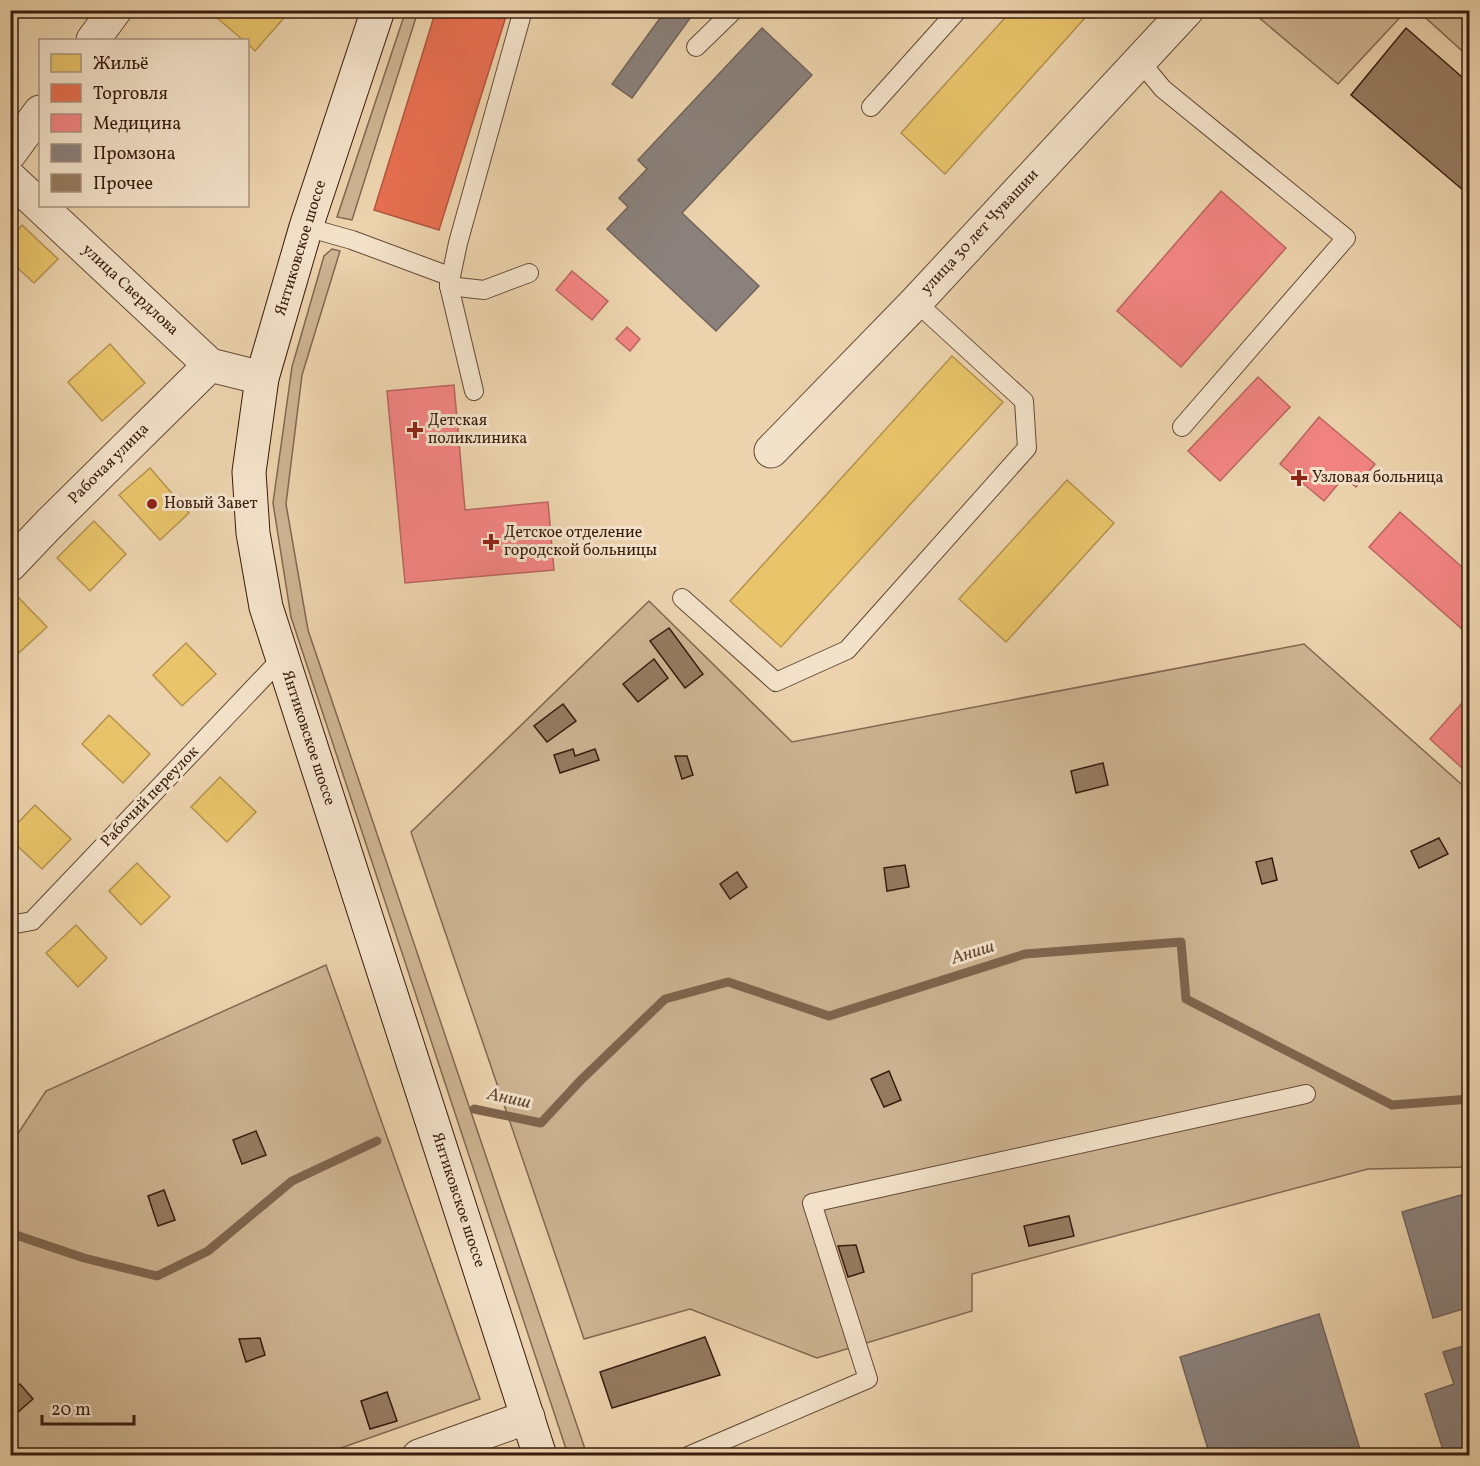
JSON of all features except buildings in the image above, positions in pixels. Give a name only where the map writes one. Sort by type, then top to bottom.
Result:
[{"type":"main road","points":[[94,39],[115,10]]},
{"type":"main road","name":"Янтиковское шоссе","points":[[378,10],[306,227],[262,378],[249,472],[253,533],[266,607],[540,1455]]},
{"type":"main road","name":"улица 30 лет Чувашии","points":[[771,451],[916,302],[1187,10]]},
{"type":"main road","points":[[10,153],[39,113]]},
{"type":"main road","name":"улица Свердлова","points":[[10,178],[39,205]]},
{"type":"main road","name":"улица Свердлова","points":[[41,207],[210,365],[262,378]]},
{"type":"main road","name":"Рабочая улица","points":[[10,565],[210,365]]},
{"type":"main road","points":[[419,1455],[528,1417]]},
{"type":"lane","points":[[449,286],[458,243],[523,10]]},
{"type":"lane","points":[[696,47],[734,10]]},
{"type":"lane","points":[[871,107],[958,10]]},
{"type":"lane","points":[[1139,60],[1163,89],[1346,238],[1182,427]]},
{"type":"lane","points":[[306,227],[352,240],[449,276],[449,286],[474,391]]},
{"type":"lane","points":[[449,286],[484,290],[529,273]]},
{"type":"lane","points":[[682,598],[776,682],[847,650],[1027,448],[1024,400],[916,302]]},
{"type":"lane","name":"Рабочий переулок","points":[[10,925],[32,921],[282,658]]},
{"type":"lane","points":[[688,1455],[868,1379],[812,1203],[1306,1094]]},
{"type":"shaded area","points":[[406,10],[418,11],[352,220],[337,217]]},
{"type":"shaded area","points":[[1251,11],[1406,11],[1338,84]]},
{"type":"shaded area","points":[[1418,11],[1469,11],[1469,57]]},
{"type":"shaded area","points":[[332,249],[340,251],[302,375],[286,504],[308,630],[587,1455],[568,1455],[291,617],[273,503],[292,367],[324,256]]},
{"type":"shaded area","points":[[649,601],[792,742],[1304,644],[1469,791],[1469,1167],[1368,1169],[972,1274],[972,1311],[817,1358],[690,1309],[584,1339],[411,832]]},
{"type":"shaded area","points":[[326,965],[480,1399],[321,1455],[11,1456],[11,1144],[46,1091]]},
{"type":"waterway","name":"Аниш","points":[[474,1109],[541,1123],[580,1081],[665,999],[728,982],[829,1016],[1025,954],[1181,942],[1186,999],[1392,1105],[1470,1099]]},
{"type":"waterway","name":"Аниш","points":[[10,1233],[84,1258],[157,1276],[208,1251],[292,1181],[377,1141]]},
{"type":"place","name":"Детская поликлиника","points":[[415,430]]},
{"type":"place","name":"Узловая больница","points":[[1299,478]]},
{"type":"place","name":"Новый Завет","points":[[152,504]]},
{"type":"place","name":"Детское отделение городской больницы","points":[[491,542]]}]
